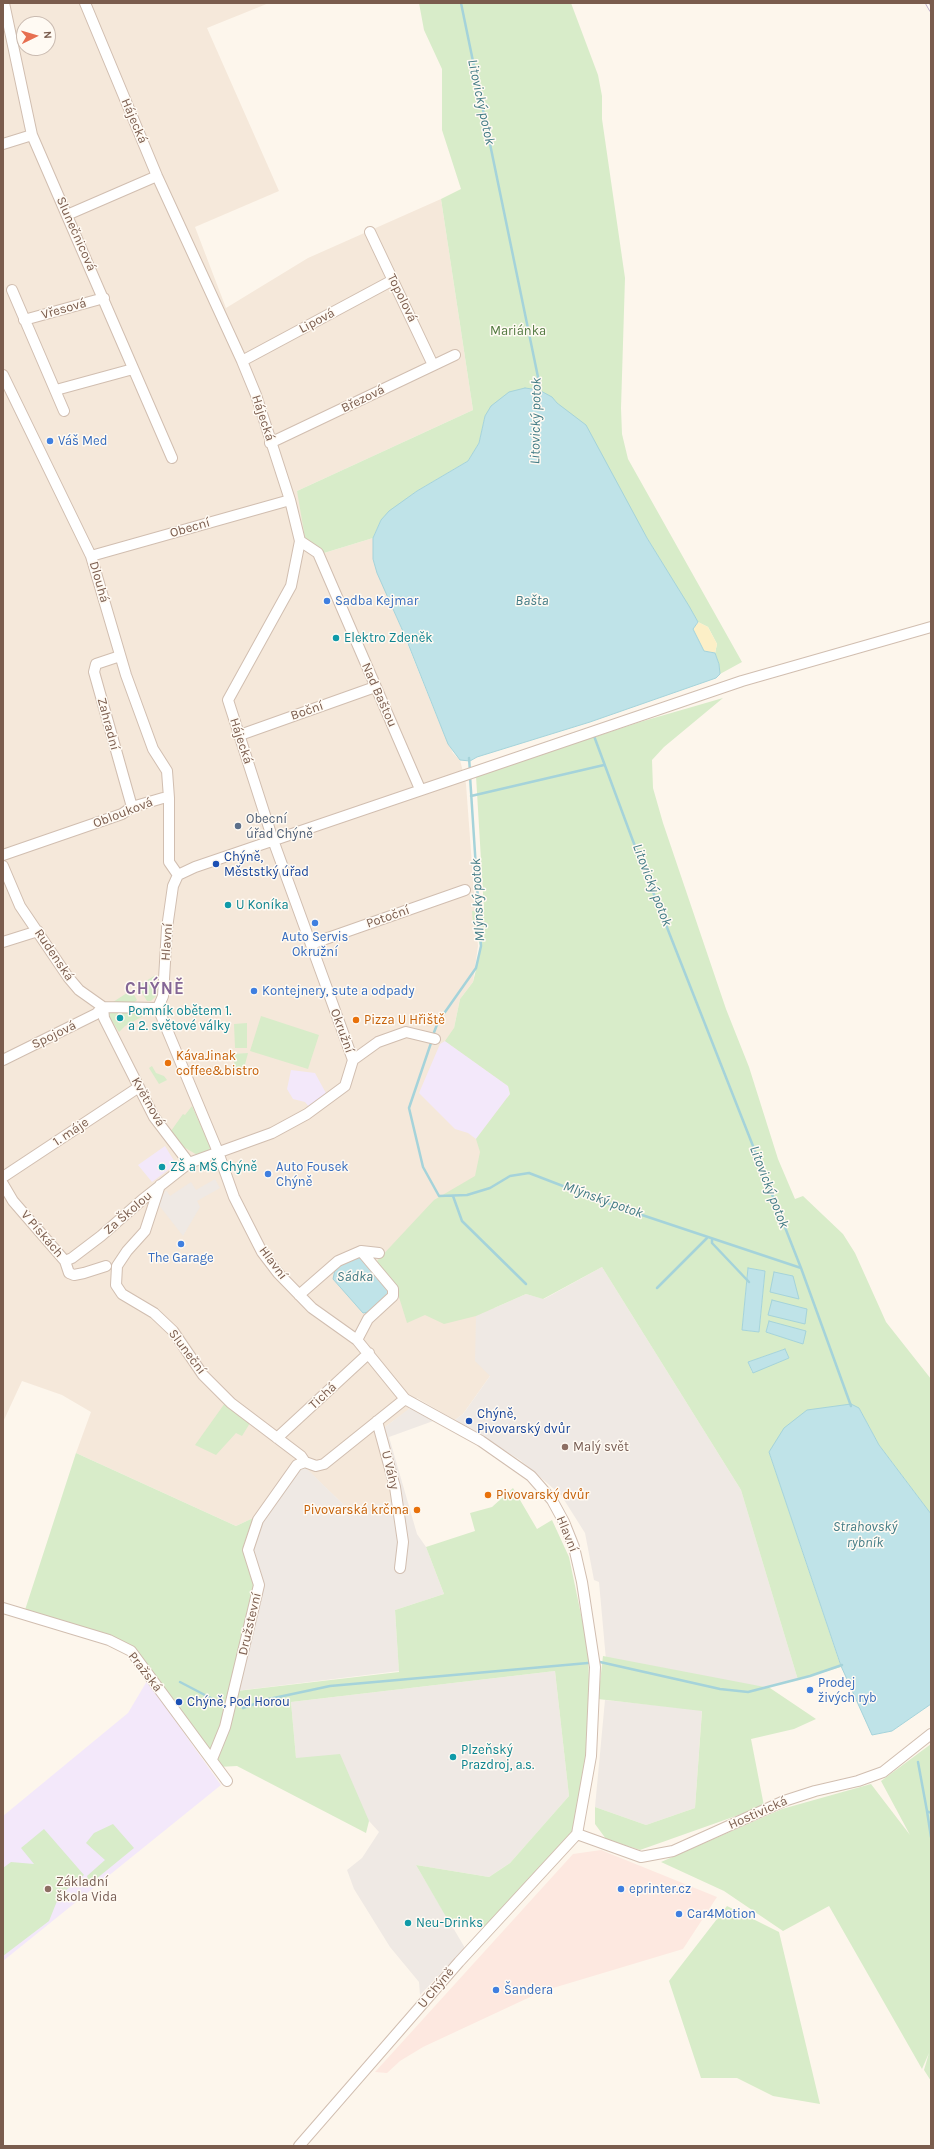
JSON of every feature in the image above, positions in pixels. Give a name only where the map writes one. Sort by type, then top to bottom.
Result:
[{"type":"street","name":"Slunečnicová","points":[[4,3],[32,135],[104,298],[172,458]]},
{"type":"street","name":"Hájecká","points":[[85,3],[156,176],[242,361],[256,395],[270,443],[290,500],[300,542],[291,586],[228,700],[273,840]]},
{"type":"street","points":[[3,144],[32,135]]},
{"type":"street","points":[[67,215],[156,176]]},
{"type":"street","name":"Topolová","points":[[370,232],[434,365]]},
{"type":"street","name":"Lipová","points":[[242,361],[393,280]]},
{"type":"street","name":"Vřesová","points":[[12,290],[64,411]]},
{"type":"street","name":"Vřesová","points":[[24,320],[104,298]]},
{"type":"street","name":"Březová","points":[[270,443],[455,354]]},
{"type":"street","points":[[56,390],[133,369]]},
{"type":"street","name":"Dlouhá","points":[[3,374],[91,556],[120,656],[153,749],[167,771],[169,798]]},
{"type":"street","name":"Obecní","points":[[91,556],[290,500]]},
{"type":"street","name":"Nad Baštou","points":[[300,542],[318,553],[420,789]]},
{"type":"street","points":[[178,875],[195,867],[420,789],[742,681],[931,626]]},
{"type":"street","name":"Zahradní","points":[[120,656],[96,664],[94,672],[132,807]]},
{"type":"street","name":"Boční","points":[[240,735],[375,687]]},
{"type":"street","name":"Oblouková","points":[[3,855],[122,814],[132,807],[163,798],[169,798],[169,862],[178,875]]},
{"type":"street","name":"Okružní","points":[[218,1152],[272,1133],[307,1114],[345,1086],[353,1060],[273,840]]},
{"type":"street","name":"Rudenská","points":[[3,866],[20,906],[68,977],[79,990],[103,1007]]},
{"type":"street","name":"Hlavní","points":[[178,875],[172,886],[167,928],[163,996],[158,1008],[218,1152],[237,1203],[262,1252],[299,1295],[334,1324],[357,1340],[405,1399],[481,1441],[528,1473],[552,1500],[564,1522],[574,1547],[582,1582],[596,1666],[591,1756],[577,1834]]},
{"type":"street","name":"Potoční","points":[[310,944],[465,890]]},
{"type":"street","points":[[3,942],[38,932]]},
{"type":"street","points":[[103,1007],[158,1008]]},
{"type":"street","name":"Spojová","points":[[3,1060],[96,1014],[103,1007]]},
{"type":"street","name":"Květnová","points":[[103,1007],[104,1018],[154,1117],[189,1163]]},
{"type":"street","points":[[353,1060],[378,1042],[406,1032],[435,1039]]},
{"type":"street","name":"1. máje","points":[[3,1177],[138,1087]]},
{"type":"street","points":[[189,1163],[218,1152]]},
{"type":"street","name":"Za Školou","points":[[65,1260],[72,1258],[101,1236],[160,1185],[189,1163]]},
{"type":"street","name":"V Pískách","points":[[3,1184],[13,1201],[65,1260],[69,1273],[74,1275],[106,1266]]},
{"type":"street","name":"Sluneční","points":[[160,1185],[145,1231],[117,1266],[116,1285],[122,1294],[154,1313],[173,1331],[203,1375],[231,1403],[301,1456],[305,1462]]},
{"type":"street","points":[[299,1295],[338,1261],[361,1251],[379,1253]]},
{"type":"street","points":[[357,1340],[368,1319],[393,1296],[392,1289],[361,1251]]},
{"type":"street","name":"Tichá","points":[[277,1438],[369,1353]]},
{"type":"street","points":[[305,1462],[316,1466],[324,1464],[405,1399]]},
{"type":"street","name":"U Váhy","points":[[378,1420],[395,1487],[403,1542],[400,1568]]},
{"type":"street","name":"Družstevní","points":[[212,1759],[225,1727],[259,1584],[248,1550],[258,1520],[297,1465],[305,1462]]},
{"type":"street","name":"Pražská","points":[[3,1608],[109,1640],[131,1651],[227,1781]]},
{"type":"street","name":"Hostivická","points":[[577,1834],[641,1857],[673,1851],[784,1801],[815,1791],[858,1781],[882,1772],[931,1734]]},
{"type":"street","name":"U Chýně","points":[[299,2146],[459,1962],[577,1834]]},
{"type":"shaded area","points":[[3,3],[269,3],[207,28],[279,191],[195,227],[226,308],[308,258],[441,199],[473,410],[297,491],[324,553],[373,538],[373,559],[439,722],[453,753],[460,760],[466,784],[478,946],[473,982],[460,999],[454,1028],[508,1086],[490,1376],[463,1414],[455,1420],[417,1398],[407,1411],[377,1433],[394,1502],[347,1508],[305,1468],[266,1512],[236,1526],[76,1453],[91,1412],[62,1395],[22,1381],[3,1422]]},
{"type":"shaded area","points":[[445,1041],[508,1086],[510,1094],[476,1139],[468,1133],[455,1129],[419,1093],[440,1044]]},
{"type":"shaded area","points":[[291,1070],[315,1073],[327,1095],[310,1108],[305,1102],[293,1099],[287,1089]]},
{"type":"shaded area","points":[[165,1146],[176,1164],[152,1182],[138,1165]]},
{"type":"shaded area","points":[[215,1179],[220,1188],[197,1201],[200,1207],[183,1236],[158,1204],[166,1190],[170,1196],[191,1182],[196,1190]]},
{"type":"shaded area","points":[[602,1267],[741,1490],[798,1680],[747,1691],[606,1660],[599,1582],[594,1580],[585,1533],[561,1495],[520,1460],[455,1420],[463,1414],[490,1376],[475,1361],[476,1316],[526,1294],[544,1299]]},
{"type":"shaded area","points":[[410,1408],[436,1420],[389,1437],[417,1534],[426,1547],[444,1594],[395,1610],[399,1671],[236,1691],[250,1549],[266,1512],[298,1469],[306,1468],[347,1508],[393,1502],[377,1433]]},
{"type":"shaded area","points":[[555,1671],[569,1796],[510,1863],[489,1877],[416,1865],[465,1948],[420,1995],[419,1982],[390,1947],[354,1889],[347,1870],[362,1858],[379,1832],[369,1821],[296,1758],[291,1702]]},
{"type":"shaded area","name":"Základní škola Vida","points":[[147,1681],[221,1785],[3,1961],[3,1816],[128,1713]]},
{"type":"shaded area","points":[[605,1700],[702,1710],[695,1808],[646,1825],[595,1807]]},
{"type":"shaded area","points":[[601,1850],[717,1897],[683,1949],[543,1991],[423,2047],[400,2061],[387,2073],[375,2072],[573,1854]]},
{"type":"green space","name":"Mariánka","points":[[419,3],[571,3],[598,75],[602,96],[602,119],[625,278],[621,408],[622,434],[628,459],[742,662],[720,674],[719,664],[715,653],[717,644],[708,627],[698,622],[647,538],[557,403],[539,390],[526,389],[485,416],[479,443],[468,461],[417,491],[381,520],[373,538],[324,553],[305,538],[297,491],[473,410],[441,199],[461,189],[442,130],[442,69],[424,30]]},
{"type":"green space","points":[[723,698],[664,747],[652,760],[653,788],[663,823],[726,1009],[749,1067],[778,1159],[795,1199],[803,1196],[843,1234],[855,1253],[886,1322],[931,1379],[931,1514],[879,1445],[859,1408],[769,1452],[841,1667],[798,1680],[741,1490],[602,1267],[543,1299],[526,1294],[476,1316],[444,1324],[425,1315],[407,1323],[398,1294],[377,1261],[434,1200],[475,1176],[480,1152],[476,1139],[510,1094],[508,1086],[445,1041],[454,1028],[460,999],[473,982],[481,949],[473,923],[472,911],[484,910],[476,776],[640,722]],"holes":[[[748,1268],[765,1271],[759,1332],[742,1330]],[[769,1322],[805,1331],[803,1343],[766,1332]],[[785,1349],[789,1358],[752,1372],[748,1362]]]},
{"type":"green space","points":[[154,976],[160,989],[151,1001],[147,1001],[138,986]]},
{"type":"green space","points":[[132,991],[137,1000],[132,1004],[110,1004]]},
{"type":"green space","points":[[132,1012],[154,1014],[145,1015],[125,1026],[119,1032],[112,1021],[108,1021],[107,1013]]},
{"type":"green space","points":[[261,1016],[319,1035],[308,1069],[250,1051]]},
{"type":"green space","points":[[247,1023],[247,1048],[235,1048],[234,1024]]},
{"type":"green space","points":[[248,1053],[242,1076],[236,1076],[233,1054]]},
{"type":"green space","points":[[152,1066],[156,1073],[164,1076],[167,1080],[159,1084],[149,1068]]},
{"type":"green space","points":[[192,1106],[211,1148],[199,1156],[182,1146],[171,1131],[183,1114],[185,1115]]},
{"type":"green space","points":[[225,1403],[250,1423],[242,1436],[236,1433],[216,1455],[195,1445]]},
{"type":"green space","points":[[76,1453],[236,1526],[266,1512],[250,1549],[264,1586],[237,1691],[399,1672],[395,1610],[444,1594],[426,1547],[475,1531],[470,1513],[492,1507],[513,1488],[537,1529],[552,1520],[569,1557],[588,1648],[589,1683],[586,1757],[574,1832],[485,1927],[449,1922],[416,1865],[489,1877],[510,1863],[569,1796],[555,1671],[291,1702],[296,1758],[340,1754],[369,1821],[366,1833],[237,1766],[218,1767],[131,1651],[24,1613]]},
{"type":"green space","points":[[603,1656],[770,1688],[816,1719],[794,1729],[751,1739],[764,1806],[640,1850],[606,1839],[595,1824],[595,1807],[646,1825],[695,1808],[702,1711],[598,1699]]},
{"type":"green space","points":[[931,1744],[931,2081],[924,2070],[929,2053],[922,2069],[829,1906],[783,1931],[724,1891],[661,1862],[782,1809],[871,1784],[910,1835],[881,1781]]},
{"type":"green space","points":[[113,1824],[134,1848],[90,1884],[87,1876],[105,1860],[86,1843],[94,1833]]},
{"type":"green space","points":[[44,1829],[84,1875],[59,1896],[49,1921],[3,1956],[3,1868],[11,1862],[34,1864],[21,1848]]},
{"type":"green space","points":[[727,1906],[779,1932],[820,2104],[773,2096],[737,2078],[701,2078],[669,1981]]},
{"type":"sand","points":[[698,622],[708,627],[717,644],[715,653],[704,651],[693,629]]},
{"type":"water","name":"Bašta","points":[[525,388],[539,390],[552,397],[557,403],[586,425],[647,538],[698,622],[693,629],[704,651],[715,653],[719,664],[720,674],[716,678],[590,722],[477,757],[470,761],[460,760],[448,744],[405,636],[377,573],[373,559],[373,538],[381,520],[389,511],[417,491],[468,461],[479,443],[485,416],[491,406],[509,392]]},
{"type":"water","name":"Sádka","points":[[357,1256],[363,1259],[388,1291],[387,1298],[369,1312],[363,1313],[333,1279],[335,1270],[350,1258]]},
{"type":"water","points":[[748,1268],[765,1271],[759,1332],[742,1330]]},
{"type":"water","points":[[774,1272],[793,1276],[799,1299],[770,1292]]},
{"type":"water","points":[[772,1300],[807,1309],[805,1324],[768,1315]]},
{"type":"water","points":[[769,1321],[806,1331],[803,1344],[766,1332]]},
{"type":"water","points":[[785,1349],[789,1358],[753,1373],[748,1362]]},
{"type":"water","name":"Strahovský rybník","points":[[851,1404],[859,1408],[879,1445],[931,1514],[931,1704],[892,1731],[872,1735],[841,1666],[769,1452],[784,1428],[807,1410]]},
{"type":"waterway","name":"Litovický potok","points":[[461,3],[539,382],[538,393]]},
{"type":"waterway","name":"Litovický potok","points":[[594,736],[633,841],[801,1268],[851,1406]]},
{"type":"waterway","name":"Mlýnský potok","points":[[469,758],[470,771]]},
{"type":"waterway","points":[[471,796],[604,765]]},
{"type":"waterway","name":"Mlýnský potok","points":[[433,1035],[438,1022],[476,968],[481,946],[470,776]]},
{"type":"waterway","name":"Mlýnský potok","points":[[432,1040],[409,1108],[423,1167],[439,1196],[467,1195],[490,1188],[510,1176],[529,1173],[615,1206],[801,1268]]},
{"type":"waterway","points":[[453,1196],[462,1221],[526,1284]]},
{"type":"waterway","points":[[657,1288],[707,1238]]},
{"type":"waterway","points":[[712,1240],[712,1243],[749,1282]]},
{"type":"waterway","points":[[600,1662],[720,1689],[748,1692],[810,1676],[842,1665]]},
{"type":"waterway","points":[[243,1708],[269,1699],[330,1686],[588,1663]]},
{"type":"waterway","points":[[180,1682],[224,1705]]},
{"type":"waterway","points":[[918,1762],[927,1811],[931,1813]]},
{"type":"waterway","points":[[927,1811],[931,1837]]},
{"type":"railway","points":[[927,3],[931,10]]},
{"type":"place","name":"Váš Med","points":[[50,441]]},
{"type":"place","name":"Sadba Kejmar","points":[[327,601]]},
{"type":"place","name":"Elektro Zdeněk","points":[[336,638]]},
{"type":"place","name":"Obecní úřad Chýně","points":[[238,826]]},
{"type":"place","name":"Chýně, Měststký úřad","points":[[216,864]]},
{"type":"place","name":"U Koníka","points":[[228,905]]},
{"type":"place","name":"Auto Servis Okružní","points":[[315,923]]},
{"type":"place","name":"Kontejnery, sute a odpady","points":[[254,991]]},
{"type":"place","name":"Pomník obětem 1. a 2. světové války","points":[[120,1018]]},
{"type":"place","name":"Pizza U Hřiště","points":[[356,1020]]},
{"type":"place","name":"KávaJinak coffee&bistro","points":[[168,1063]]},
{"type":"place","name":"ZŠ a MŠ Chýně","points":[[162,1167]]},
{"type":"place","name":"Auto Fousek Chýně","points":[[268,1174]]},
{"type":"place","name":"The Garage","points":[[181,1244]]},
{"type":"place","name":"Chýně, Pivovarský dvůr","points":[[469,1421]]},
{"type":"place","name":"Malý svět","points":[[565,1447]]},
{"type":"place","name":"Pivovarský dvůr","points":[[488,1495]]},
{"type":"place","name":"Pivovarská krčma","points":[[417,1510]]},
{"type":"place","name":"Prodej živých ryb","points":[[810,1690]]},
{"type":"place","name":"Chýně, Pod Horou","points":[[179,1702]]},
{"type":"place","name":"Plzeňský Prazdroj, a.s.","points":[[453,1757]]},
{"type":"place","name":"Základní škola Vida","points":[[48,1889]]},
{"type":"place","name":"eprinter.cz","points":[[621,1889]]},
{"type":"place","name":"Car4Motion","points":[[679,1914]]},
{"type":"place","name":"Neu-Drinks","points":[[408,1923]]},
{"type":"place","name":"Šandera","points":[[496,1990]]},
{"type":"district","name":"CHÝNĚ","points":[[155,989]]}]
